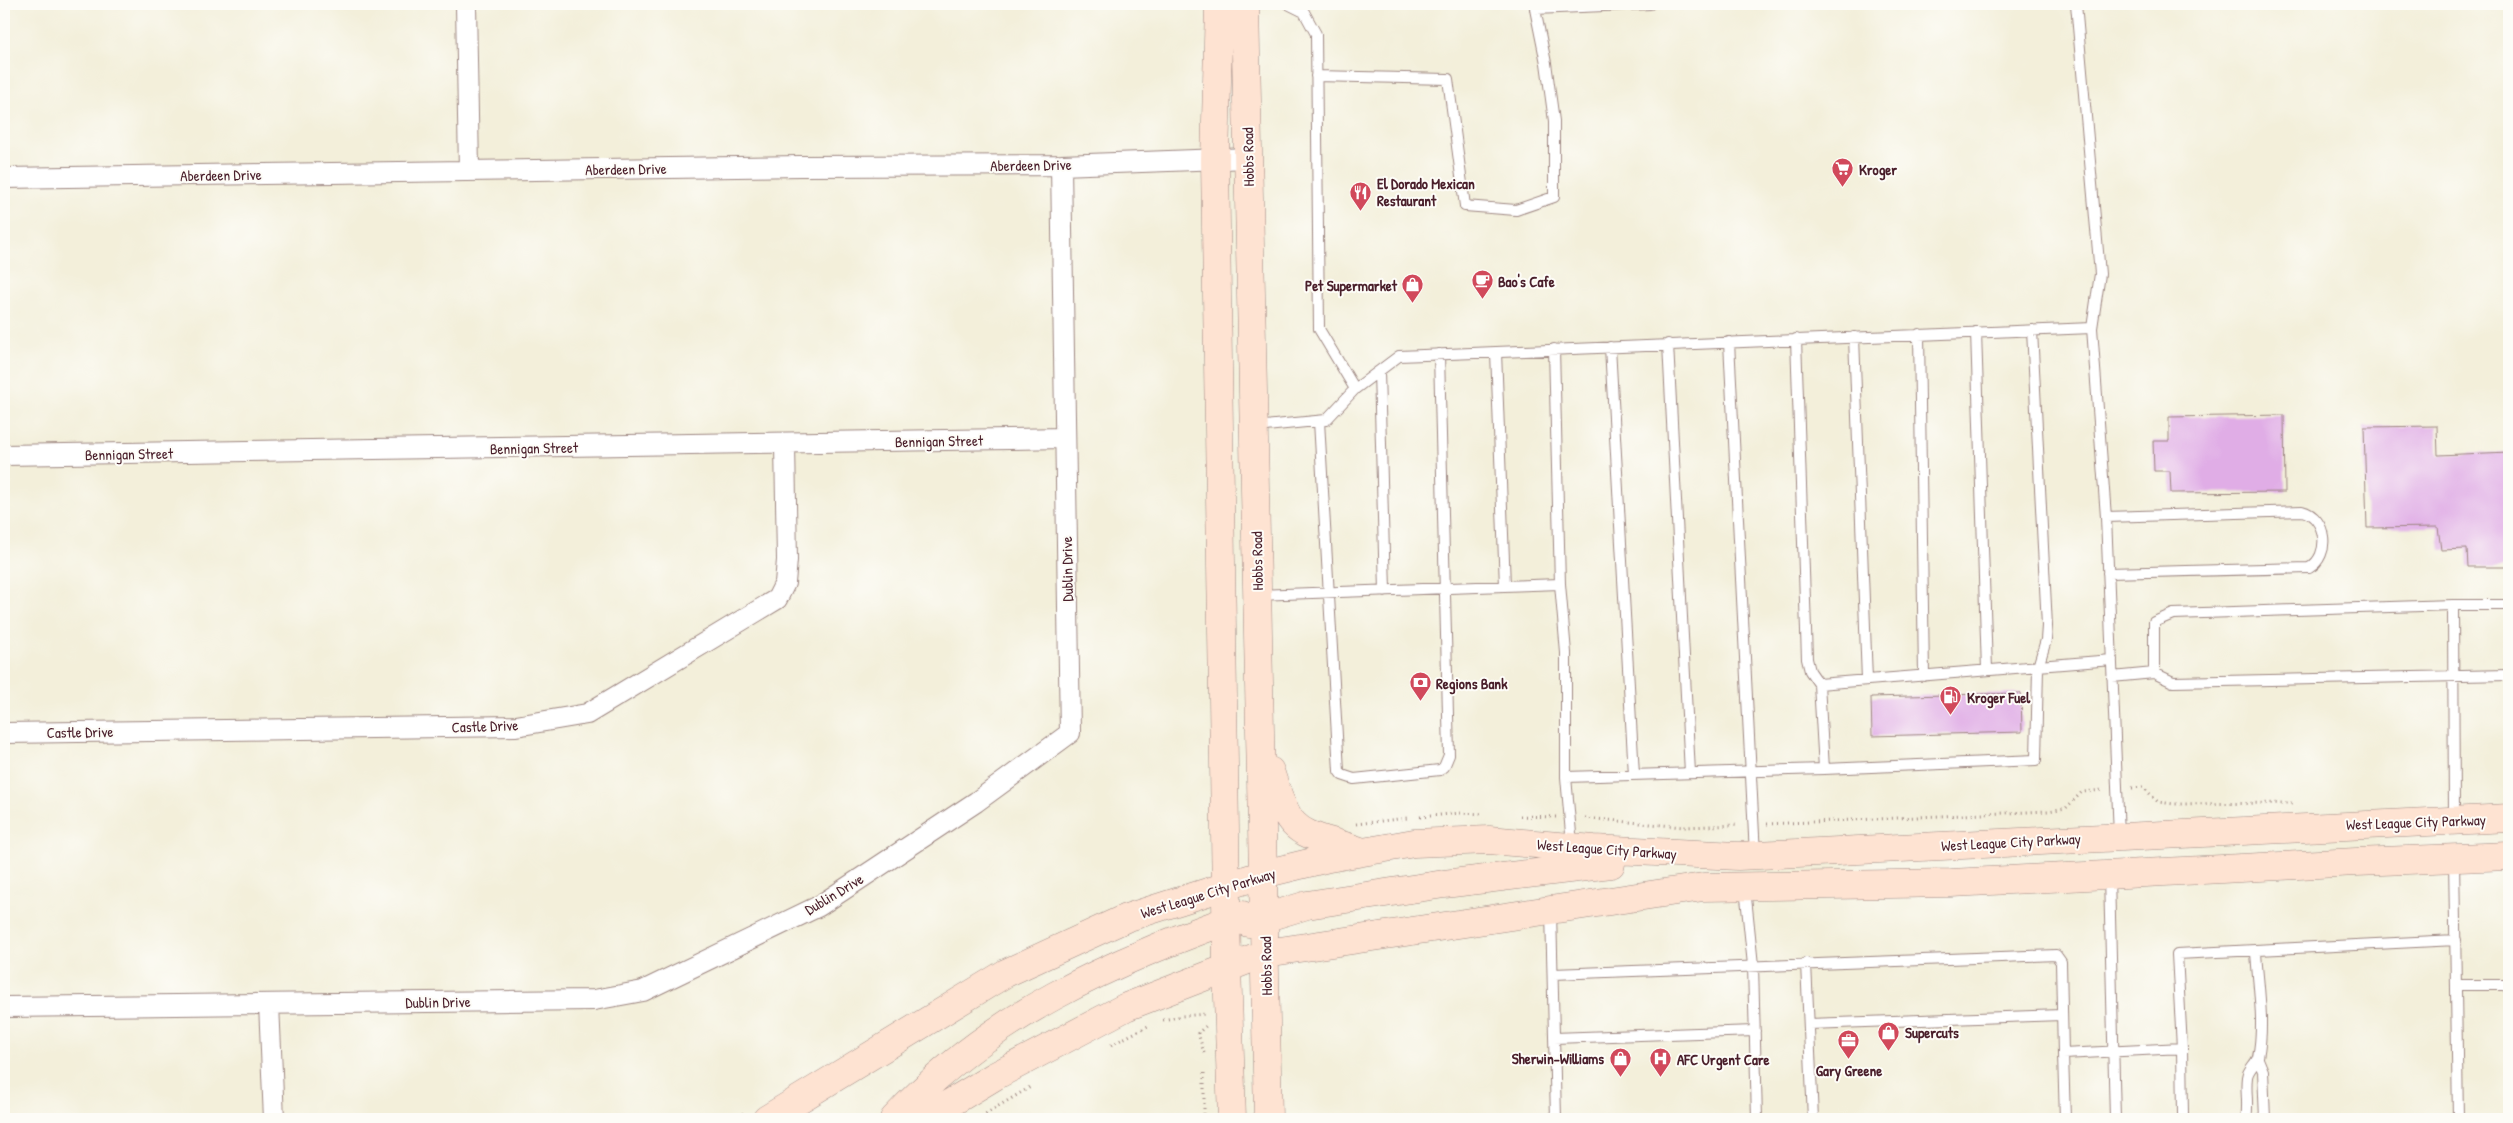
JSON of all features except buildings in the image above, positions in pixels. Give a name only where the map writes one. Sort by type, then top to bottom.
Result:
[{"type":"main road","name":"Hobbs Road","points":[[1219,4],[1215,160],[1227,966],[1232,1119]]},
{"type":"main road","name":"Hobbs Road","points":[[1245,4],[1268,1119]]},
{"type":"main road","points":[[1261,742],[1281,806],[1287,818],[1305,834],[1364,852]]},
{"type":"main road","name":"West League City Parkway","points":[[767,1119],[1006,973],[1126,918],[1264,874],[1364,852],[1414,844],[1489,840],[1572,847],[1746,856],[2509,818]]},
{"type":"main road","points":[[2454,820],[2454,858]]},
{"type":"main road","points":[[2110,875],[2118,836]]},
{"type":"main road","points":[[894,1119],[918,1093],[984,1040],[1050,996],[1103,971],[1227,925],[1265,913],[1307,905],[1559,869],[1746,856]]},
{"type":"main road","points":[[924,1119],[995,1076],[1126,1007],[1227,966],[1266,953],[1703,887],[1951,883],[2509,856]]},
{"type":"street","points":[[466,4],[469,171]]},
{"type":"street","name":"Aberdeen Drive","points":[[4,178],[1060,165],[1248,158]]},
{"type":"street","name":"Dublin Drive","points":[[4,1008],[594,1000],[643,991],[819,906],[976,802],[1070,733],[1060,165]]},
{"type":"street","name":"Bennigan Street","points":[[4,455],[1065,438]]},
{"type":"street","name":"Castle Drive","points":[[4,733],[516,726],[587,714],[777,599],[784,583],[787,560],[784,444]]},
{"type":"street","points":[[269,1004],[274,1119]]},
{"type":"lane","points":[[1288,4],[1304,12],[1316,34],[1319,329],[1355,389]]},
{"type":"lane","points":[[1316,76],[1448,79],[1465,206],[1516,210],[1554,197],[1554,121],[1546,63],[1535,9],[1650,4]]},
{"type":"lane","points":[[2076,4],[2100,274],[2092,328],[2106,517],[2118,836]]},
{"type":"lane","points":[[1254,427],[1326,420],[1355,389],[1399,356],[2092,328]]},
{"type":"lane","points":[[1566,777],[1750,772],[2036,760],[2038,667],[2046,640],[2047,626],[2032,330]]},
{"type":"lane","points":[[1976,332],[1987,670]]},
{"type":"lane","points":[[1919,334],[1924,676]]},
{"type":"lane","points":[[1854,337],[1867,680]]},
{"type":"lane","points":[[1796,339],[1807,659],[1810,671],[1819,684],[1824,769]]},
{"type":"lane","points":[[1729,342],[1750,772],[1746,856]]},
{"type":"lane","points":[[1668,344],[1690,773]]},
{"type":"lane","points":[[1610,347],[1634,775]]},
{"type":"lane","points":[[1554,349],[1560,584],[1566,654],[1566,777],[1572,847]]},
{"type":"lane","points":[[1496,352],[1506,586]]},
{"type":"lane","points":[[1319,421],[1337,764],[1342,775],[1354,779],[1440,770],[1448,762],[1446,588],[1439,354]]},
{"type":"lane","points":[[1379,371],[1385,590]]},
{"type":"lane","points":[[2106,517],[2302,511],[2311,513],[2317,518],[2321,526],[2322,552],[2317,564],[2309,568],[2108,573]]},
{"type":"lane","points":[[1258,595],[1560,584]]},
{"type":"lane","points":[[2453,605],[2454,820]]},
{"type":"lane","points":[[2154,674],[2154,622],[2173,614],[2509,605]]},
{"type":"lane","points":[[1819,684],[2112,660]]},
{"type":"lane","points":[[2112,677],[2154,674],[2173,682],[2509,675]]},
{"type":"lane","points":[[2454,858],[2458,1119]]},
{"type":"lane","points":[[2110,875],[2115,1119]]},
{"type":"lane","points":[[1745,887],[1753,965],[1758,1119]]},
{"type":"lane","points":[[1551,910],[1556,1119]]},
{"type":"lane","points":[[2186,1119],[2183,1115],[2177,954],[2256,952],[2456,940]]},
{"type":"lane","points":[[2256,952],[2261,1032],[2258,1059],[2263,1072],[2265,1119]]},
{"type":"lane","points":[[1553,974],[2056,955],[2061,962],[2065,1119]]},
{"type":"lane","points":[[1806,963],[1814,1119]]},
{"type":"lane","points":[[2456,985],[2509,985]]},
{"type":"lane","points":[[1809,1024],[2062,1015]]},
{"type":"lane","points":[[1554,1038],[1755,1031]]},
{"type":"lane","points":[[2064,1054],[2113,1050],[2182,1048]]},
{"type":"lane","points":[[2246,1119],[2249,1104],[2246,1086],[2248,1073],[2258,1059]]},
{"type":"path","points":[[1106,1047],[1157,1022],[1182,1016],[1208,1014],[1210,1021],[1198,1033],[1204,1055]]},
{"type":"path","points":[[1204,1064],[1204,1119]]},
{"type":"path","points":[[977,1119],[1040,1081]]},
{"type":"place","name":"Kroger","points":[[1843,188]]},
{"type":"place","name":"El Dorado Mexican Restaurant","points":[[1361,211]]},
{"type":"place","name":"Bao's Cafe","points":[[1482,300]]},
{"type":"place","name":"Pet Supermarket","points":[[1413,304]]},
{"type":"place","name":"Regions Bank","points":[[1420,702]]},
{"type":"place","name":"Kroger Fuel","points":[[1951,716]]},
{"type":"place","name":"Supercuts","points":[[1889,1051]]},
{"type":"place","name":"Gary Greene","points":[[1849,1060]]},
{"type":"place","name":"Sherwin-Williams","points":[[1620,1077]]},
{"type":"place","name":"AFC Urgent Care","points":[[1661,1078]]}]
